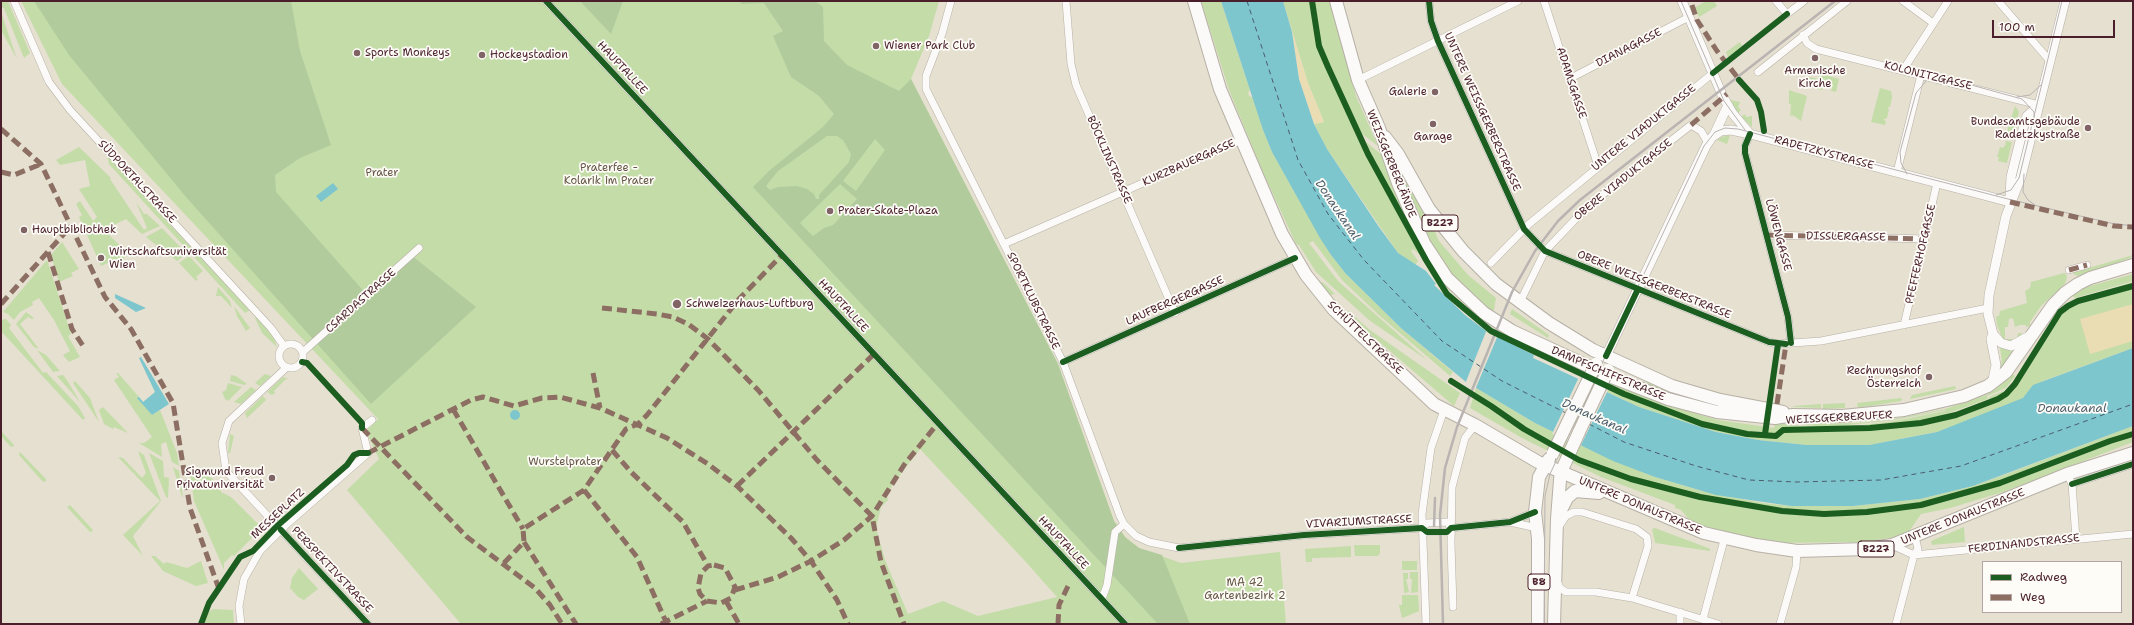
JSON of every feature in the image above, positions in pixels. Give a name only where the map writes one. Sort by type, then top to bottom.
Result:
[{"type":"main road","name":"SCHÜTTELSTRASSE","points":[[1194,1],[1220,89],[1282,234],[1295,258],[1334,310],[1424,396],[1444,410],[1475,425],[1545,465],[1561,472]]},
{"type":"main road","name":"WEISSGERBERLÄNDE","points":[[1336,1],[1358,80],[1379,128],[1407,204],[1424,244],[1434,260],[1458,290],[1498,323]]},
{"type":"main road","name":"B227","points":[[1379,128],[1398,154],[1429,208],[1450,235],[1483,272],[1520,302],[1568,335],[1606,356],[1650,377],[1699,394],[1793,415]]},
{"type":"main road","name":"DAMPFSCHIFFSTRASSE","points":[[1498,323],[1577,362],[1668,399],[1737,416],[1775,418],[1793,415],[1842,416],[1904,410],[1964,396],[1992,384],[2011,367],[2053,305],[2078,284],[2133,265]]},
{"type":"main road","name":"B8","points":[[1538,624],[1537,528],[1535,512],[1539,477],[1553,453],[1596,364],[1606,356]]},
{"type":"main road","name":"B8","points":[[1554,624],[1556,525],[1561,472],[1608,370],[1606,356]]},
{"type":"main road","name":"UNTERE DONAUSTRASSE","points":[[1561,472],[1610,494],[1724,540],[1797,550],[1868,549],[1892,545],[1915,537],[2070,479],[2133,453]]},
{"type":"main road","points":[[1556,525],[1567,498],[1575,491],[1610,494]]},
{"type":"street","name":"SÜDPORTALSTRASSE","points":[[14,1],[48,82],[70,110],[271,328],[284,346]]},
{"type":"street","name":"HAUPTALLEE","points":[[546,1],[1125,624]]},
{"type":"street","name":"SPORTKLUBSTRASSE","points":[[951,1],[942,34],[926,76],[926,89],[932,104],[1063,362],[1124,524]]},
{"type":"street","name":"BÖCKLINSTRASSE","points":[[1066,1],[1071,64],[1076,85],[1175,313]]},
{"type":"street","name":"UNTERE WEISSGERBERSTRASSE","points":[[1429,1],[1432,21],[1438,41],[1524,229]]},
{"type":"street","points":[[1358,80],[1518,1]]},
{"type":"street","name":"ADAMSGASSE","points":[[1544,1],[1598,166]]},
{"type":"street","points":[[1682,1],[1728,105],[1750,134]]},
{"type":"street","points":[[1776,1],[1787,14],[1804,1]]},
{"type":"street","points":[[1758,72],[1847,1]]},
{"type":"street","points":[[1903,1],[1933,23]]},
{"type":"street","points":[[1903,70],[1948,1]]},
{"type":"street","points":[[1998,1],[2050,61]]},
{"type":"street","points":[[2033,333],[2011,346],[2001,343],[1993,334],[1988,308],[1990,291],[2010,202],[2021,177],[2065,1]]},
{"type":"street","name":"DIANAGASSE","points":[[1569,79],[1689,17]]},
{"type":"street","name":"KOLONITZGASSE","points":[[1803,35],[1808,43],[1816,49],[2039,105]]},
{"type":"street","name":"UNTERE VIADUKTGASSE","points":[[1491,263],[1524,229],[1598,166],[1713,73]]},
{"type":"street","points":[[1897,172],[1922,75]]},
{"type":"street","points":[[1606,356],[1708,143],[1714,135],[1728,105]]},
{"type":"street","name":"OBERE VIADUKTGASSE","points":[[1520,302],[1545,251],[1588,206],[1691,125],[1701,131],[1708,143]]},
{"type":"street","name":"RADETZKYSTRASSE","points":[[1714,135],[1729,129],[2010,202]]},
{"type":"street","name":"LÖWENGASSE","points":[[1750,134],[1745,146],[1745,153],[1768,235],[1788,317],[1788,343]]},
{"type":"street","name":"KURZBAUERGASSE","points":[[1004,244],[1241,140]]},
{"type":"street","name":"PFEFFERHOFGASSE","points":[[1904,325],[1937,183]]},
{"type":"street","name":"OBERE WEISSGERBERSTRASSE","points":[[1524,229],[1545,251],[1769,342],[1788,343],[1822,341],[1988,308]]},
{"type":"street","name":"DISSLERGASSE","points":[[1768,235],[1925,239]]},
{"type":"street","name":"CSARDASTRASSE","points":[[302,352],[419,248]]},
{"type":"street","name":"LAUFBERGERGASSE","points":[[1063,362],[1295,258]]},
{"type":"street","points":[[2069,270],[2087,265]]},
{"type":"street","points":[[1992,384],[1996,365],[1990,339],[1993,334]]},
{"type":"street","points":[[295,345],[302,352],[303,359],[300,365],[295,368],[286,368],[279,359],[280,352],[284,346],[295,345]]},
{"type":"street","name":"PERSPEKTIVSTRASSE","points":[[286,368],[229,421],[222,443],[226,470],[368,624]]},
{"type":"street","points":[[1426,624],[1422,528],[1425,481],[1430,455],[1444,410]]},
{"type":"street","points":[[241,624],[239,606],[244,579],[260,551],[281,530],[368,453],[362,428],[372,420]]},
{"type":"street","points":[[1453,607],[1451,528],[1452,487],[1458,457],[1465,438],[1475,425]]},
{"type":"street","name":"UNTERE DONAUSTRASSE","points":[[2070,479],[2133,464]]},
{"type":"street","points":[[2070,479],[2076,539]]},
{"type":"street","name":"VIVARIUMSTRASSE","points":[[1124,524],[1136,536],[1149,542],[1179,548],[1304,535],[1422,528],[1426,523],[1447,522],[1451,528],[1510,522],[1535,512]]},
{"type":"street","points":[[1556,525],[1566,516],[1574,512],[1582,512],[1636,529],[1647,537],[1648,546],[1632,598]]},
{"type":"street","name":"VIVARIUMSTRASSE","points":[[1510,522],[1537,528]]},
{"type":"street","points":[[1102,599],[1108,579],[1115,532],[1124,524]]},
{"type":"street","name":"FERDINANDSTRASSE","points":[[1914,555],[2133,534]]},
{"type":"street","points":[[1896,624],[1914,555],[1918,549],[1915,537]]},
{"type":"street","points":[[1703,619],[1724,540]]},
{"type":"street","points":[[1892,545],[1914,555]]},
{"type":"street","points":[[1780,624],[1796,567],[1797,550]]},
{"type":"street","points":[[1554,575],[1560,588],[1566,592],[1596,592],[1632,598],[1718,624]]},
{"type":"street","points":[[1680,612],[1680,624]]},
{"type":"green space","points":[[1,1],[8,1],[30,53],[24,58],[4,8],[1,7]]},
{"type":"green space","name":"Prater","points":[[21,1],[939,1],[929,36],[911,79],[1058,364],[1114,521],[1125,537],[1139,548],[1181,563],[1280,552],[1286,624],[461,624],[347,490],[379,459],[366,431],[378,419],[62,84]],"holes":[[[920,449],[1057,597],[978,616],[943,601],[908,614],[885,560],[876,528],[881,507],[888,500],[887,495],[894,483]]]},
{"type":"green space","points":[[34,1],[291,1],[300,51],[331,145],[300,158],[275,175],[276,192],[367,295],[411,255],[476,307],[371,404],[186,197],[69,55]]},
{"type":"green space","points":[[580,1],[623,1],[611,34]]},
{"type":"green space","points":[[739,1],[815,1],[823,7],[824,41],[847,65],[899,91],[911,79],[1058,364],[1114,521],[1125,537],[1139,548],[1162,555],[1190,624],[1158,624],[753,187],[769,171],[823,127],[834,114],[819,96],[791,77],[773,36],[783,31],[764,3],[742,4]],"holes":[[[827,136],[837,136],[843,140],[851,154],[849,162],[819,195],[819,199],[816,199],[814,194],[807,189],[797,186],[778,187],[770,190],[766,186],[778,171]],[[875,139],[885,150],[856,191],[843,181]],[[840,184],[857,199],[833,225],[824,228],[813,236],[800,223]]]},
{"type":"green space","points":[[1201,1],[1221,1],[1250,90],[1248,93],[1249,96],[1254,98],[1263,130],[1272,152],[1331,255],[1346,274],[1402,329],[1453,372],[1450,376],[1380,316],[1342,280],[1313,241],[1309,243],[1338,281],[1427,360],[1369,320],[1316,272],[1299,245],[1296,244],[1261,168],[1229,90]]},
{"type":"green space","points":[[1283,1],[1309,1],[1317,46],[1322,60],[1358,137],[1420,255],[1413,249],[1411,251],[1418,261],[1415,265],[1398,253],[1327,149],[1314,124],[1324,122],[1308,83]]},
{"type":"green space","points":[[1314,1],[1330,1],[1356,96],[1378,146],[1361,133],[1321,46]]},
{"type":"green space","points":[[1706,1],[1714,1],[1717,6],[1699,17],[1694,8]]},
{"type":"green space","points":[[1,12],[17,59],[1,30]]},
{"type":"green space","points":[[1740,42],[1742,46],[1728,57],[1726,52]]},
{"type":"green space","points":[[1819,73],[1839,79],[1836,92],[1831,91],[1832,88],[1824,86],[1822,90],[1807,86],[1809,77],[1818,79]]},
{"type":"green space","points":[[1880,88],[1891,91],[1892,97],[1890,107],[1887,107],[1889,109],[1887,118],[1883,120],[1886,121],[1885,125],[1871,122]]},
{"type":"green space","points":[[1789,90],[1807,96],[1801,121],[1791,115],[1790,118],[1791,104],[1789,104]]},
{"type":"green space","points":[[1729,100],[1740,102],[1738,107],[1741,110],[1738,113]]},
{"type":"green space","points":[[2015,106],[2019,112],[2013,137],[2009,136],[2007,131]]},
{"type":"green space","points":[[1745,114],[1746,117],[1752,116],[1752,127],[1741,117]]},
{"type":"green space","points":[[1730,135],[1727,144],[1717,140],[1722,137]]},
{"type":"green space","points":[[2005,141],[2012,142],[2007,163],[1998,161],[1999,157],[1997,157],[2000,147],[2003,148],[2006,144]]},
{"type":"green space","points":[[1366,142],[1383,156],[1401,205],[1399,205],[1380,172]]},
{"type":"green space","points":[[79,147],[111,178],[110,179],[144,230],[147,228],[136,202],[144,214],[147,214],[160,226],[142,234],[126,219],[110,227],[109,235],[127,252],[120,268],[112,261],[101,266],[79,217],[82,215],[76,204],[80,201],[93,221],[97,217],[79,189],[90,186],[85,160],[60,165],[56,160]]},
{"type":"green space","points":[[106,154],[250,310],[245,313],[108,163]]},
{"type":"green space","points":[[1398,165],[1419,204],[1422,203],[1439,241],[1468,275],[1496,298],[1493,315],[1459,285],[1425,233],[1412,206]]},
{"type":"green space","points":[[162,228],[187,254],[177,261],[146,237]]},
{"type":"green space","points":[[62,242],[79,269],[71,273],[73,276],[59,282],[51,255]]},
{"type":"green space","points":[[2133,255],[2130,258],[2078,276],[2072,273]]},
{"type":"green space","points":[[189,256],[203,271],[196,277],[198,279],[196,281],[179,263]]},
{"type":"green space","points":[[47,260],[71,334],[68,336],[80,357],[69,362],[63,355],[70,351],[54,320],[39,298],[32,302],[33,305],[20,312],[14,320],[8,314],[3,312]]},
{"type":"green space","points":[[2064,273],[2066,274],[2067,278],[2065,284],[2041,306],[2030,322],[2030,326],[2026,327],[2026,325],[2020,325],[2015,327],[2013,318],[2009,319],[2008,327],[2005,327],[2005,339],[2017,339],[2018,333],[2022,333],[2017,340],[2012,343],[2003,340],[1997,325],[1996,316],[1999,316],[2000,311],[2027,303],[2025,291],[2030,288],[2031,282]]},
{"type":"green space","points":[[2133,274],[2133,281],[2075,298],[2072,295],[2079,289]]},
{"type":"green space","points":[[1315,278],[1326,285],[1335,294],[1329,295]]},
{"type":"green space","points":[[2133,282],[2133,348],[2043,381],[2015,406],[1937,432],[1869,445],[1807,445],[1758,440],[1716,432],[1639,407],[1607,392],[1611,383],[1670,406],[1718,420],[1774,428],[1775,423],[1820,426],[1803,424],[1858,423],[1894,419],[1945,409],[1988,394],[2013,374],[2015,376],[2006,388],[1987,396],[1988,399],[1946,414],[1945,410],[1895,420],[1840,426],[1895,421],[1945,411],[1946,415],[1989,400],[1989,397],[2006,390],[2058,311],[2068,303],[2079,298]]},
{"type":"green space","points":[[218,287],[230,301],[232,308],[221,296],[216,296]]},
{"type":"green space","points":[[234,306],[250,328],[246,331],[237,316]]},
{"type":"green space","points":[[1512,309],[1549,335],[1548,338],[1510,314]]},
{"type":"green space","points":[[1348,311],[1370,330],[1460,393],[1454,406],[1362,327],[1347,313]]},
{"type":"green space","points":[[26,312],[34,318],[32,319],[28,317],[20,324],[39,349],[34,347],[16,324]]},
{"type":"green space","points":[[256,317],[273,335],[277,347],[262,333],[255,318]]},
{"type":"green space","points":[[6,319],[11,325],[9,328],[43,373],[46,372],[78,406],[85,418],[83,420],[1,331],[1,320]]},
{"type":"green space","points":[[2000,347],[2009,350],[2016,348],[2009,360],[2000,369],[1998,364],[2002,363]]},
{"type":"green space","points":[[37,350],[46,355],[60,371],[53,372]]},
{"type":"green space","points":[[116,373],[118,373],[139,397],[152,415],[160,410],[177,453],[179,466],[172,462],[166,442],[161,444],[162,457],[139,443],[144,443],[152,437],[114,380],[119,377]]},
{"type":"green space","points":[[265,374],[271,376],[260,386],[255,383]]},
{"type":"green space","points":[[63,375],[67,380],[80,402],[57,376]]},
{"type":"green space","points":[[231,375],[236,376],[247,384],[244,385],[230,381]]},
{"type":"green space","points":[[283,377],[289,379],[286,379],[272,395],[267,392]]},
{"type":"green space","points":[[75,381],[90,398],[99,422],[73,383]]},
{"type":"green space","points":[[1647,382],[1670,392],[1743,410],[1716,408],[1645,386]]},
{"type":"green space","points":[[228,383],[242,387],[228,401],[225,399],[222,392],[226,390]]},
{"type":"green space","points":[[1955,386],[1956,389],[1910,399],[1912,395]]},
{"type":"green space","points":[[251,387],[256,390],[241,404],[234,402]]},
{"type":"green space","points":[[1476,388],[1535,423],[1613,460],[1655,477],[1702,491],[1763,503],[1791,506],[1853,506],[1920,499],[1973,486],[2133,426],[2133,442],[2003,492],[1950,508],[1921,514],[1908,533],[1895,537],[1866,542],[1770,543],[1719,532],[1693,524],[1681,510],[1675,508],[1675,505],[1601,477],[1522,438],[1470,408]]},
{"type":"green space","points":[[263,396],[266,400],[247,418],[245,413]]},
{"type":"green space","points":[[1901,398],[1901,401],[1858,408],[1857,403]]},
{"type":"green space","points":[[1845,403],[1845,408],[1823,409],[1823,404]]},
{"type":"green space","points":[[1821,404],[1821,408],[1793,407],[1794,406]]},
{"type":"green space","points":[[103,407],[128,433],[114,427],[113,429],[104,424],[99,410]]},
{"type":"green space","points":[[1,431],[14,446],[11,447],[1,436]]},
{"type":"green space","points":[[230,434],[234,436],[230,453],[228,453]]},
{"type":"green space","points":[[138,451],[144,455],[161,501],[133,536],[143,556],[123,535],[160,501],[118,457],[123,458],[142,478],[146,473]]},
{"type":"green space","points":[[20,452],[46,479],[46,481],[43,482],[19,455]]},
{"type":"green space","points":[[149,453],[163,461],[164,477],[169,478],[168,498],[166,497]]},
{"type":"green space","points":[[173,467],[179,471],[183,497],[182,497]]},
{"type":"green space","points":[[190,472],[210,477],[220,486],[221,492],[231,497],[262,528],[234,556],[232,555],[224,563],[224,570],[194,501]]},
{"type":"green space","points":[[70,505],[93,531],[90,532],[67,507]]},
{"type":"green space","points":[[1964,527],[1965,542],[1932,545],[1931,541]]},
{"type":"green space","points":[[1655,528],[1708,548],[1710,551],[1655,543],[1652,529]]},
{"type":"green space","points":[[1354,545],[1380,545],[1380,553],[1378,556],[1355,556]]},
{"type":"green space","points":[[1351,546],[1351,557],[1312,558],[1312,562],[1306,562],[1305,549]]},
{"type":"green space","points":[[151,556],[155,556],[164,564],[166,562],[187,568],[201,561],[208,583],[196,586],[163,571]]},
{"type":"green space","points":[[1402,561],[1417,561],[1417,570],[1402,570]]},
{"type":"green space","points":[[299,568],[318,589],[304,600],[298,597],[290,588],[292,578]]},
{"type":"green space","points":[[1410,572],[1418,572],[1418,592],[1411,593],[1412,579],[1410,579]]},
{"type":"green space","points":[[1403,573],[1408,573],[1408,579],[1406,579],[1409,592],[1404,593]]},
{"type":"green space","points":[[1402,595],[1418,595],[1419,611],[1402,618],[1399,605],[1402,605]]},
{"type":"green space","points":[[213,609],[233,610],[234,624],[204,624],[209,612]]},
{"type":"sand","points":[[1292,32],[1308,83],[1324,122],[1314,124],[1299,79]]},
{"type":"sand","points":[[2133,304],[2133,341],[2090,354],[2080,319]]},
{"type":"water","name":"Donaukanal","points":[[1221,1],[1283,1],[1292,32],[1299,79],[1314,124],[1327,149],[1379,227],[1398,253],[1426,271],[1436,284],[1434,285],[1465,315],[1486,331],[1534,355],[1533,358],[1639,407],[1716,432],[1758,440],[1807,445],[1869,445],[1937,432],[2023,398],[2033,385],[2133,348],[2133,426],[1973,486],[1920,499],[1853,506],[1791,506],[1716,495],[1655,477],[1613,461],[1535,423],[1466,382],[1402,329],[1346,274],[1320,238],[1272,152],[1263,130]]},
{"type":"water","points":[[333,183],[338,189],[321,202],[316,196]]},
{"type":"water","points":[[115,294],[146,308],[136,312],[115,298]]},
{"type":"water","points":[[141,357],[169,404],[152,415],[137,398],[139,397],[143,402],[155,392],[139,358]]},
{"type":"water","points":[[513,410],[517,410],[520,415],[517,420],[513,420],[510,417],[510,413]]},
{"type":"pier","points":[[1487,329],[1498,335],[1475,390],[1465,384]]},
{"type":"pier","points":[[1579,377],[1608,390],[1580,447],[1552,434]]},
{"type":"ferry route","points":[[1247,1],[1298,160],[1328,214],[1364,260],[1442,341],[1502,381],[1566,413]]},
{"type":"ferry route","points":[[1589,424],[1624,442],[1696,466],[1749,480],[1796,482],[1881,480],[1961,466],[2133,404]]},
{"type":"tram line","points":[[1681,1],[1724,101],[1745,130]]},
{"type":"tram line","points":[[1996,195],[2011,190],[2019,178],[2062,1]]},
{"type":"tram line","points":[[1907,174],[1901,163],[1900,152],[1916,93],[1927,80],[1935,77],[1946,78],[2022,99],[2034,112],[2035,129]]},
{"type":"tram line","points":[[2017,97],[2030,95],[2041,85]]},
{"type":"tram line","points":[[1544,624],[1545,496],[1550,474],[1704,146],[1715,132],[1725,128],[1738,129],[2008,199],[2110,223],[2133,226]]},
{"type":"tram line","points":[[2024,174],[2023,192],[2028,200],[2035,205]]},
{"type":"railway","points":[[1443,624],[1440,515],[1445,468],[1457,427],[1512,292],[1535,251],[1558,221],[1580,200],[1835,1]]},
{"type":"railway","points":[[1434,526],[1435,498]]},
{"type":"marked path","points":[[1692,5],[1697,20],[1717,51],[1741,82]]},
{"type":"marked path","points":[[1691,125],[1727,94]]},
{"type":"marked path","points":[[1,129],[41,164],[105,297],[131,329],[173,403],[190,508],[219,589]]},
{"type":"marked path","points":[[1,172],[14,175],[41,164]]},
{"type":"marked path","points":[[2010,202],[2114,226],[2133,227]]},
{"type":"marked path","points":[[1,304],[71,226]]},
{"type":"marked path","points":[[1768,235],[1925,239]]},
{"type":"marked path","points":[[48,252],[72,329],[85,349]]},
{"type":"marked path","points":[[504,563],[524,542],[523,529],[584,490],[626,429],[638,424],[647,415],[739,299],[782,255]]},
{"type":"marked path","points":[[2069,270],[2087,265]]},
{"type":"marked path","points":[[602,308],[657,314],[673,317],[688,324],[708,339],[758,390],[817,460],[872,516],[881,562],[904,624]]},
{"type":"marked path","points":[[1777,404],[1786,344]]},
{"type":"marked path","points":[[737,486],[874,354]]},
{"type":"marked path","points":[[593,373],[600,408]]},
{"type":"marked path","points":[[368,453],[471,400],[483,397],[514,406],[542,398],[560,397],[600,408],[667,438],[708,464],[737,486],[791,538],[811,561],[837,600],[848,624]]},
{"type":"marked path","points":[[453,409],[523,529]]},
{"type":"marked path","points":[[735,590],[778,577],[811,561],[844,540],[872,516],[904,465],[938,423]]},
{"type":"marked path","points":[[362,428],[467,537],[535,588],[550,605],[562,624]]},
{"type":"marked path","points":[[612,450],[631,472],[683,522],[708,566]]},
{"type":"marked path","points":[[584,490],[637,557],[667,624]]},
{"type":"marked path","points":[[524,542],[576,624]]},
{"type":"marked path","points":[[714,565],[725,568],[735,587],[731,598],[721,603],[707,601],[700,594],[698,588],[701,573],[708,566],[714,565]]},
{"type":"marked path","points":[[1058,624],[1059,605],[1069,584]]},
{"type":"marked path","points":[[661,624],[707,601]]},
{"type":"marked path","points":[[726,601],[739,624]]},
{"type":"cycle path","points":[[546,1],[1125,624]]},
{"type":"cycle path","name":"WEISSGERBERUFER","points":[[1312,1],[1319,46],[1368,154],[1426,260],[1447,294],[1491,331],[1624,394],[1702,424],[1747,434],[1776,436],[1783,430],[1870,428],[1921,423],[1956,415],[1998,399],[2006,394],[2015,384],[2060,312],[2068,306],[2078,301],[2133,286]]},
{"type":"cycle path","points":[[1429,1],[1431,21],[1438,41],[1524,229],[1545,251],[1769,342],[1786,344]]},
{"type":"cycle path","points":[[1713,73],[1787,14]]},
{"type":"cycle path","points":[[1739,80],[1757,100],[1761,112],[1764,131]]},
{"type":"cycle path","points":[[1750,134],[1745,146],[1745,153],[1788,317],[1791,343]]},
{"type":"cycle path","points":[[1063,362],[1295,258]]},
{"type":"cycle path","points":[[1606,356],[1638,289]]},
{"type":"cycle path","points":[[1765,434],[1778,344]]},
{"type":"cycle path","points":[[302,362],[307,363],[362,423],[362,428]]},
{"type":"cycle path","points":[[1451,381],[1524,429],[1579,460],[1631,479],[1700,497],[1782,511],[1824,514],[1867,512],[1921,505],[2000,483],[2110,441],[2133,434]]},
{"type":"cycle path","name":"MESSEPLATZ","points":[[201,624],[209,603],[240,557],[253,551],[277,526],[347,465],[354,455],[359,453],[368,453]]},
{"type":"cycle path","points":[[2072,484],[2133,464]]},
{"type":"cycle path","points":[[1179,548],[1304,535],[1422,528],[1427,532],[1447,532],[1451,528],[1510,522],[1535,512]]},
{"type":"cycle path","name":"MESSEPLATZ","points":[[281,530],[368,624]]},
{"type":"place","name":"Wiener Park Club","points":[[876,46]]},
{"type":"place","name":"Sports Monkeys","points":[[357,53]]},
{"type":"place","name":"Hockeystadion","points":[[482,55]]},
{"type":"place","name":"Armenische Kirche","points":[[1815,58]]},
{"type":"place","name":"Galerie","points":[[1435,92]]},
{"type":"place","name":"Garage","points":[[1433,124]]},
{"type":"place","name":"Bundesamtsgebäude Radetzkystraße","points":[[2088,128]]},
{"type":"place","name":"Prater-Skate-Plaza","points":[[830,211]]},
{"type":"place","name":"Hauptbibliothek","points":[[24,230]]},
{"type":"place","name":"Wirtschaftsuniversität Wien","points":[[101,258]]},
{"type":"place","name":"Schweizerhaus-Luftburg","points":[[677,304]]},
{"type":"place","name":"Rechnungshof Österreich","points":[[1929,377]]},
{"type":"place","name":"Sigmund Freud Privatuniversität","points":[[272,478]]},
{"type":"park label","name":"Praterfee - Kolarik im Prater","points":[[609,174]]},
{"type":"park label","name":"Wurstelprater","points":[[565,462]]},
{"type":"park label","name":"MA 42 Gartenbezirk 2","points":[[1245,589]]}]
